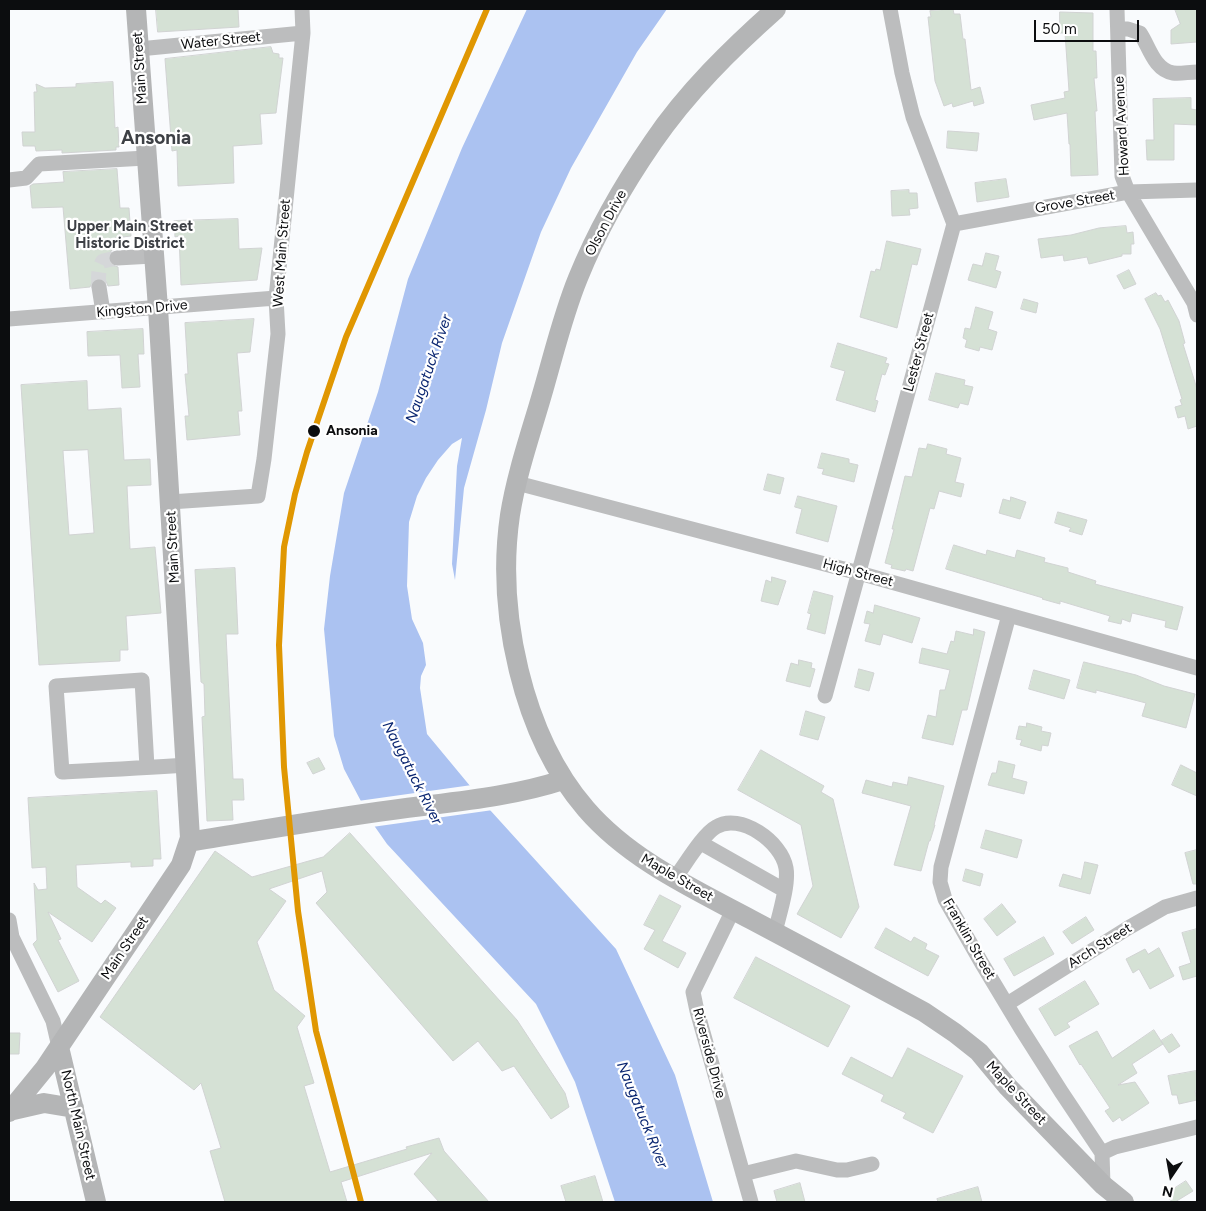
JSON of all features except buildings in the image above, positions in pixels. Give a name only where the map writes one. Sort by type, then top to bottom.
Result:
[{"type":"main road","name":"Main Street","points":[[9,1112],[59,1048],[181,865],[190,838],[158,308],[136,9]]},
{"type":"main road","name":"Olson Drive","points":[[517,483],[577,278],[603,225],[625,185],[654,141],[687,97],[721,61],[776,9]]},
{"type":"main road","points":[[189,842],[509,794],[564,780],[542,740],[522,684],[510,630],[507,560],[510,516],[517,483]]},
{"type":"main road","name":"Maple Street","points":[[564,780],[585,808],[604,828],[630,850],[733,910],[924,1012],[956,1033],[979,1052],[1008,1087],[1103,1185]]},
{"type":"main road","name":"North Main Street","points":[[59,1048],[96,1202]]},
{"type":"main road","points":[[9,1112],[44,1104],[74,1108]]},
{"type":"main road","points":[[1103,1185],[1124,1202]]},
{"type":"street","name":"West Main Street","points":[[170,502],[258,496],[278,334],[276,298],[302,34],[302,9]]},
{"type":"street","points":[[890,9],[902,72],[914,117],[954,224]]},
{"type":"street","name":"Howard Avenue","points":[[1117,9],[1122,176],[1128,192],[1194,303],[1197,315]]},
{"type":"street","points":[[1118,29],[1128,29],[1140,33],[1154,58],[1160,66],[1169,72],[1197,72]]},
{"type":"street","name":"Water Street","points":[[140,49],[302,34]]},
{"type":"street","points":[[9,180],[26,178],[40,164],[146,158]]},
{"type":"street","name":"Grove Street","points":[[954,224],[1128,192],[1197,190]]},
{"type":"street","name":"Lester Street","points":[[825,696],[954,224]]},
{"type":"street","points":[[117,258],[154,256]]},
{"type":"street","points":[[100,287],[103,312]]},
{"type":"street","name":"Kingston Drive","points":[[9,319],[276,298]]},
{"type":"street","name":"High Street","points":[[517,483],[859,573],[1197,668]]},
{"type":"street","name":"Franklin Street","points":[[1009,615],[940,875],[941,889],[1006,1004],[1102,1153]]},
{"type":"street","points":[[147,767],[142,680],[56,686],[62,772],[147,767],[186,764]]},
{"type":"street","points":[[676,878],[714,828],[726,823],[748,826],[765,836],[773,844],[783,858],[786,868],[784,890],[774,932]]},
{"type":"street","points":[[701,843],[784,890]]},
{"type":"street","name":"Arch Street","points":[[1006,1004],[1165,907],[1197,898]]},
{"type":"street","name":"Riverside Drive","points":[[733,910],[693,992],[750,1202]]},
{"type":"street","points":[[9,920],[12,937],[53,1021],[59,1048]]},
{"type":"street","points":[[1103,1185],[1102,1153],[1115,1147],[1197,1127]]},
{"type":"street","points":[[743,1174],[796,1161],[837,1170],[847,1170],[872,1164]]},
{"type":"water","name":"Naugatuck River","points":[[527,9],[667,9],[637,52],[571,168],[541,232],[502,343],[486,410],[464,488],[455,580],[452,564],[457,466],[462,438],[452,444],[438,460],[417,496],[409,522],[407,586],[412,619],[423,643],[426,665],[421,676],[420,688],[427,734],[490,810],[616,949],[675,1075],[713,1202],[615,1202],[575,1082],[536,1004],[387,844],[373,824],[344,769],[334,736],[324,629],[330,576],[344,493],[378,392],[408,279],[462,148]]},
{"type":"pier","points":[[472,785],[493,810],[372,827],[358,801]]},
{"type":"tunnel","points":[[99,287],[99,273],[103,261],[117,258]]},
{"type":"transit line","points":[[361,1202],[316,1031],[298,911],[284,767],[279,645],[284,547],[295,494],[307,452],[346,337],[487,9]]},
{"type":"place","name":"Ansonia","points":[[314,431]]},
{"type":"district","name":"Ansonia","points":[[156,138]]},
{"type":"district","name":"Upper Main Street Historic District","points":[[130,236]]}]
